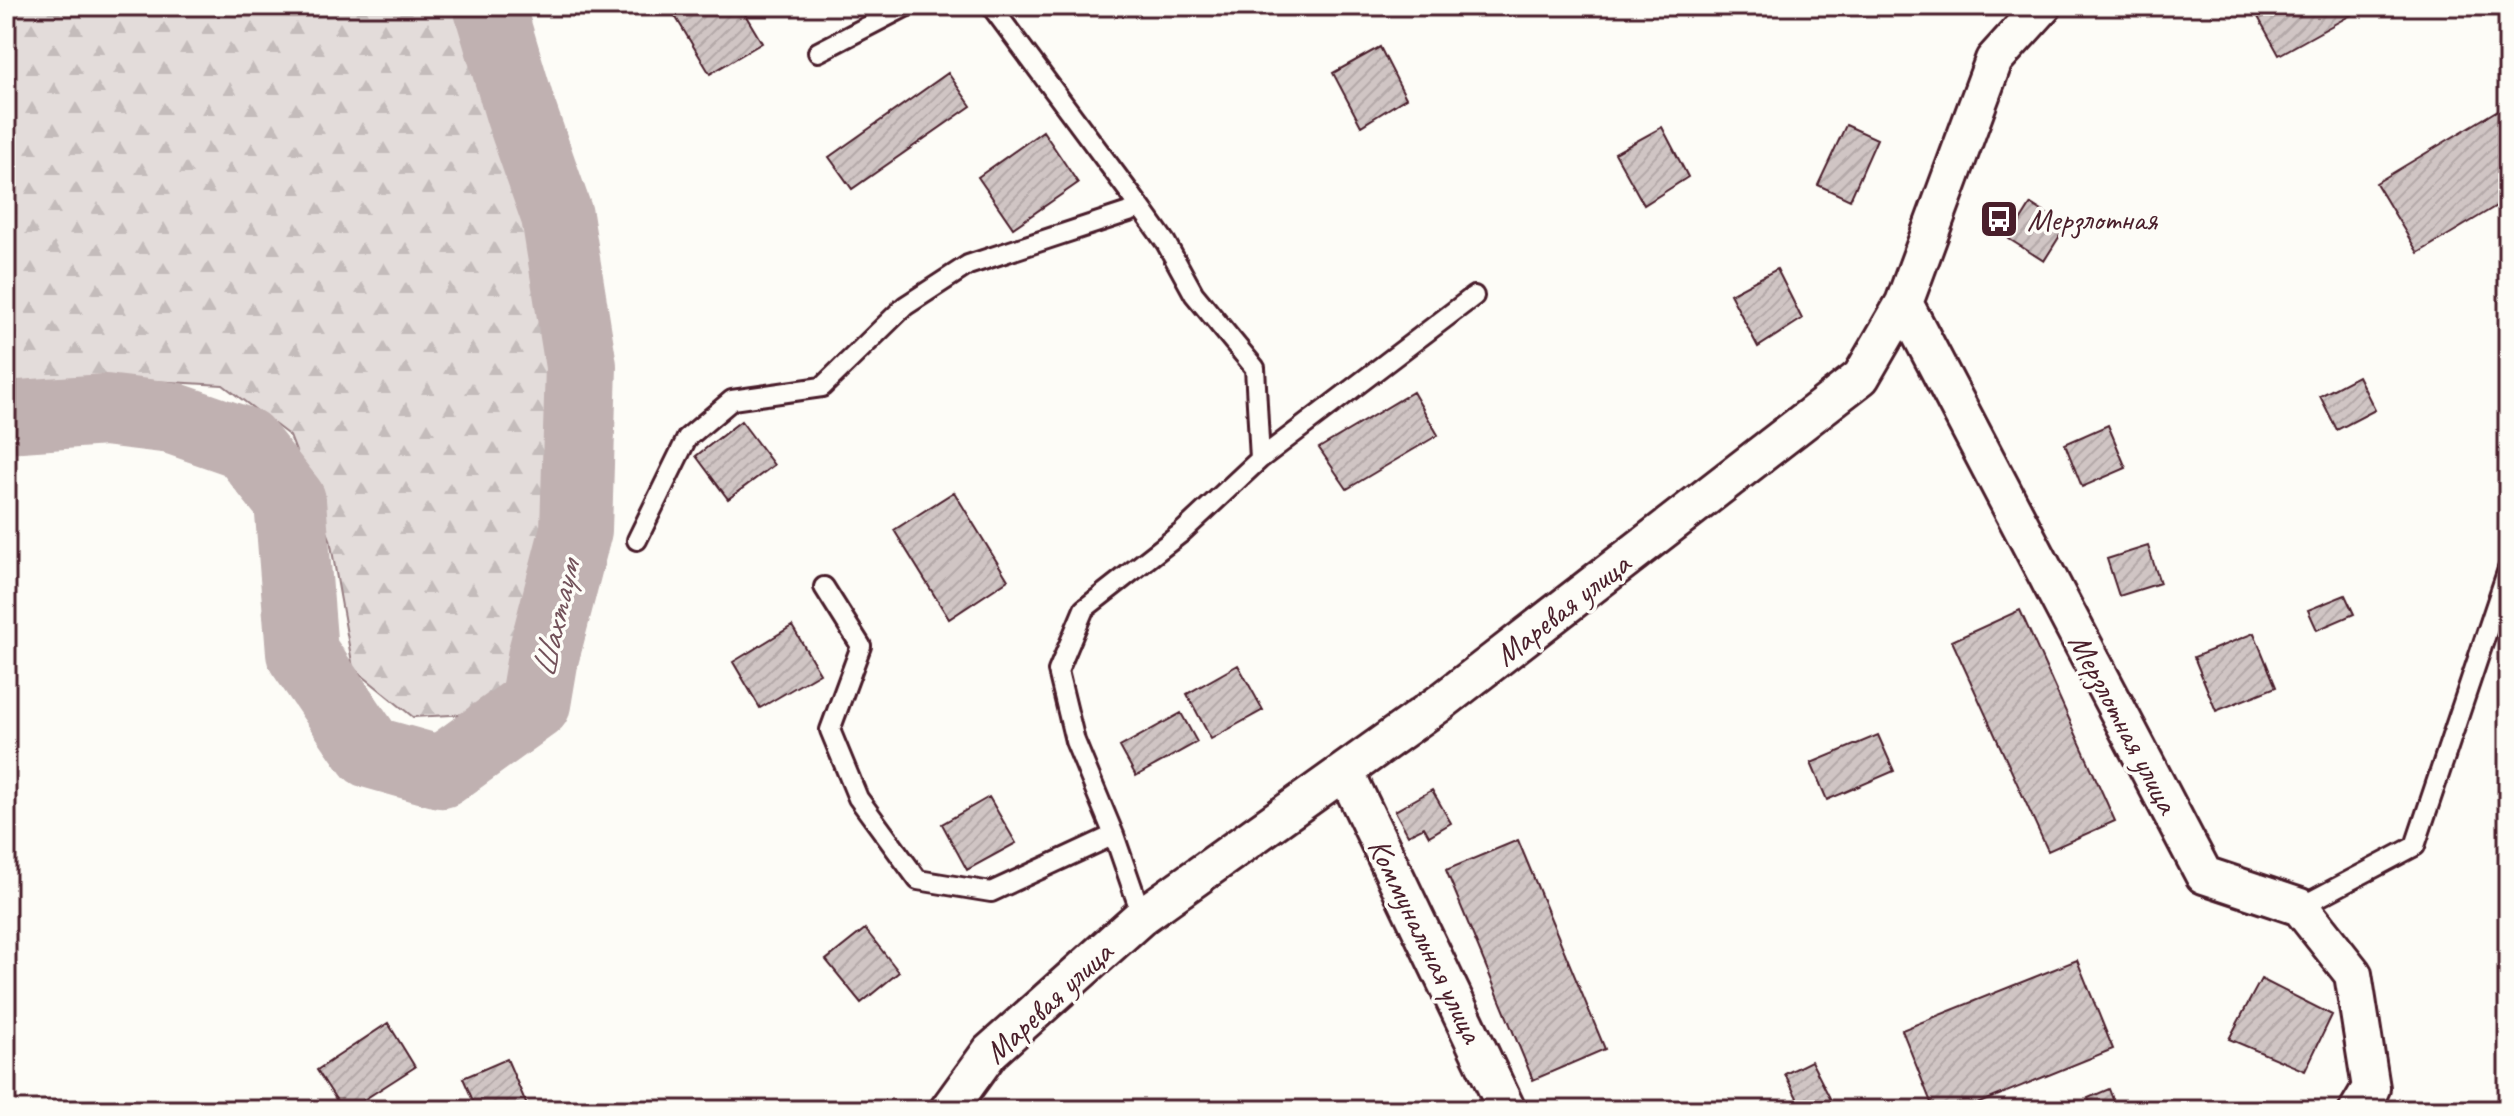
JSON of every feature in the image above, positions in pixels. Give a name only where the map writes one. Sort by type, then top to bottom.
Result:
[{"type":"street","name":"Маревая улица","points":[[948,1110],[990,1052],[1142,916],[1440,703],[1861,377],[1904,303],[1994,60],[2043,6]]},
{"type":"street","name":"Мерзлотная улица","points":[[1904,303],[2204,875],[2300,907]]},
{"type":"street","name":"Коммунальная улица","points":[[1345,771],[1507,1110]]},
{"type":"street","points":[[2300,907],[2353,974],[2364,1099]]},
{"type":"lane","points":[[818,52],[907,6]]},
{"type":"lane","points":[[991,6],[1166,243],[1194,294],[1255,368],[1260,459]]},
{"type":"lane","points":[[637,540],[687,438],[732,400],[822,387],[905,306],[968,265],[1141,208]]},
{"type":"lane","points":[[1142,916],[1114,835],[1075,741],[1058,671],[1084,609],[1181,533],[1260,459],[1474,296]]},
{"type":"lane","points":[[2300,907],[2415,846],[2508,569]]},
{"type":"lane","points":[[824,587],[861,646],[830,730],[858,798],[918,880],[991,892],[1114,835]]},
{"type":"green space","points":[[6,6],[455,6],[494,109],[553,319],[550,522],[523,665],[489,713],[413,717],[353,668],[330,539],[290,436],[223,385],[116,379],[6,394]]},
{"type":"building","points":[[669,6],[740,6],[762,43],[710,74]]},
{"type":"building","points":[[2252,6],[2367,6],[2279,55]]},
{"type":"building","points":[[1380,47],[1406,98],[1361,126],[1333,73]]},
{"type":"building","points":[[948,73],[971,106],[852,189],[829,157]]},
{"type":"building","points":[[2508,104],[2508,199],[2418,253],[2376,183]]},
{"type":"building","points":[[1846,125],[1877,139],[1850,200],[1818,185]]},
{"type":"building","points":[[1662,127],[1688,177],[1644,205],[1615,153]]},
{"type":"building","points":[[1043,131],[1078,183],[1013,228],[978,177]]},
{"type":"building","points":[[2031,204],[2066,226],[2044,261],[2009,239]]},
{"type":"building","points":[[1777,269],[1802,319],[1758,347],[1730,294]]},
{"type":"building","points":[[2358,376],[2375,410],[2337,430],[2320,396]]},
{"type":"building","points":[[1413,392],[1438,435],[1347,489],[1319,448]]},
{"type":"building","points":[[741,421],[774,465],[728,499],[696,456]]},
{"type":"building","points":[[2108,425],[2126,468],[2082,487],[2065,444]]},
{"type":"building","points":[[954,492],[1008,580],[949,619],[894,530]]},
{"type":"building","points":[[2148,546],[2160,583],[2119,596],[2107,559]]},
{"type":"building","points":[[2345,595],[2354,614],[2317,630],[2308,610]]},
{"type":"building","points":[[2020,610],[2115,821],[2048,851],[1952,641]]},
{"type":"building","points":[[792,626],[820,673],[760,708],[733,662]]},
{"type":"building","points":[[2254,633],[2276,687],[2216,711],[2194,657]]},
{"type":"building","points":[[1238,665],[1263,710],[1211,739],[1187,694]]},
{"type":"building","points":[[1181,713],[1197,742],[1136,776],[1120,747]]},
{"type":"building","points":[[1878,735],[1894,771],[1827,800],[1811,763]]},
{"type":"building","points":[[1432,790],[1451,823],[1429,836],[1424,827],[1408,835],[1395,811]]},
{"type":"building","points":[[989,797],[1016,843],[967,870],[942,824]]},
{"type":"building","points":[[1518,840],[1605,1049],[1533,1080],[1446,870]]},
{"type":"building","points":[[865,929],[899,972],[861,1003],[826,960]]},
{"type":"building","points":[[2077,960],[2113,1049],[1962,1110],[1934,1110],[1902,1030]]},
{"type":"building","points":[[2261,979],[2332,1015],[2305,1071],[2229,1039]]},
{"type":"building","points":[[388,1023],[415,1067],[348,1110],[343,1110],[317,1070]]},
{"type":"building","points":[[507,1059],[529,1110],[477,1110],[463,1078]]},
{"type":"building","points":[[1811,1061],[1832,1102],[1817,1110],[1803,1110],[1785,1074]]},
{"type":"building","points":[[2109,1089],[2117,1110],[2093,1110],[2088,1098]]},
{"type":"waterway","name":"Шахтаум","points":[[6,417],[105,410],[172,418],[244,443],[290,501],[302,653],[370,752],[441,772],[535,704],[543,657],[576,530],[581,366],[557,216],[521,113],[489,6]]},
{"type":"place","name":"Мерзлотная","points":[[1999,219]]}]
